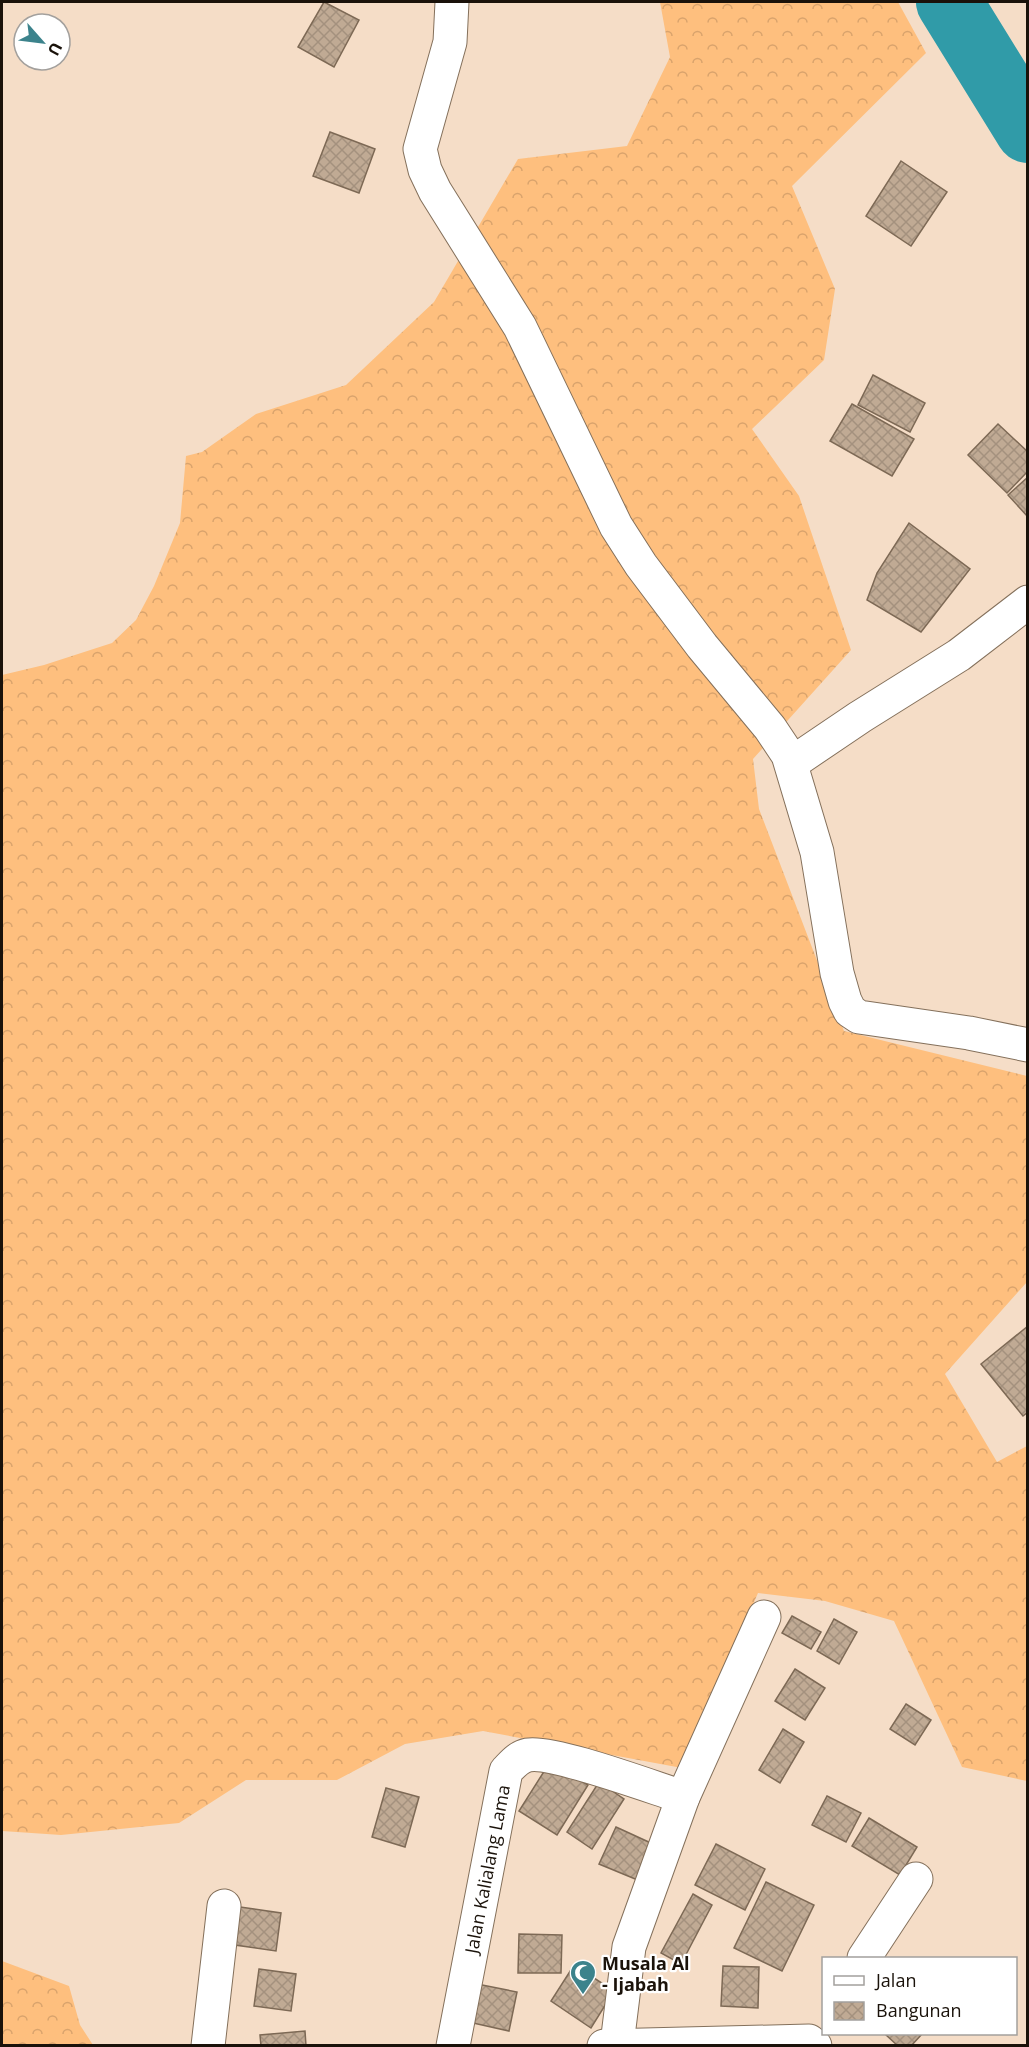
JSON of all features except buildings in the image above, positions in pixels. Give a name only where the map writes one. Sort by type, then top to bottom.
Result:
[{"type":"street","points":[[452,2],[450,42],[420,149],[425,170],[435,191],[520,327],[616,526],[641,566],[702,646],[770,728],[792,763],[817,852],[837,973],[850,1011],[859,1017],[969,1033],[1028,1045]]},
{"type":"street","points":[[792,763],[959,655],[1028,602]]},
{"type":"street","points":[[764,1617],[682,1797],[628,1947],[628,2045],[816,2035]]},
{"type":"street","name":"Jalan Kalialang Lama","points":[[453,2046],[506,1771],[517,1760],[530,1755],[571,1762],[682,1797]]},
{"type":"street","points":[[865,1957],[916,1879]]},
{"type":"street","points":[[208,2046],[224,1906]]},
{"type":"green space","points":[[660,2],[898,2],[926,53],[792,186],[835,289],[824,360],[752,429],[799,496],[851,650],[753,759],[759,809],[844,1031],[1027,1076],[1027,1282],[945,1374],[997,1462],[1027,1446],[1027,1781],[962,1767],[894,1621],[825,1601],[758,1593],[682,1768],[483,1731],[405,1744],[337,1780],[246,1780],[179,1823],[61,1835],[2,1831],[2,675],[44,665],[112,643],[136,620],[154,586],[180,523],[186,456],[202,452],[256,414],[346,385],[434,302],[518,159],[627,146],[670,57]]},
{"type":"green space","points":[[2,1961],[69,1986],[80,2025],[93,2045],[2,2045]]},
{"type":"waterway","points":[[949,2],[1028,130]]},
{"type":"place","name":"Musala Al - Ijabah","points":[[583,1996]]}]
